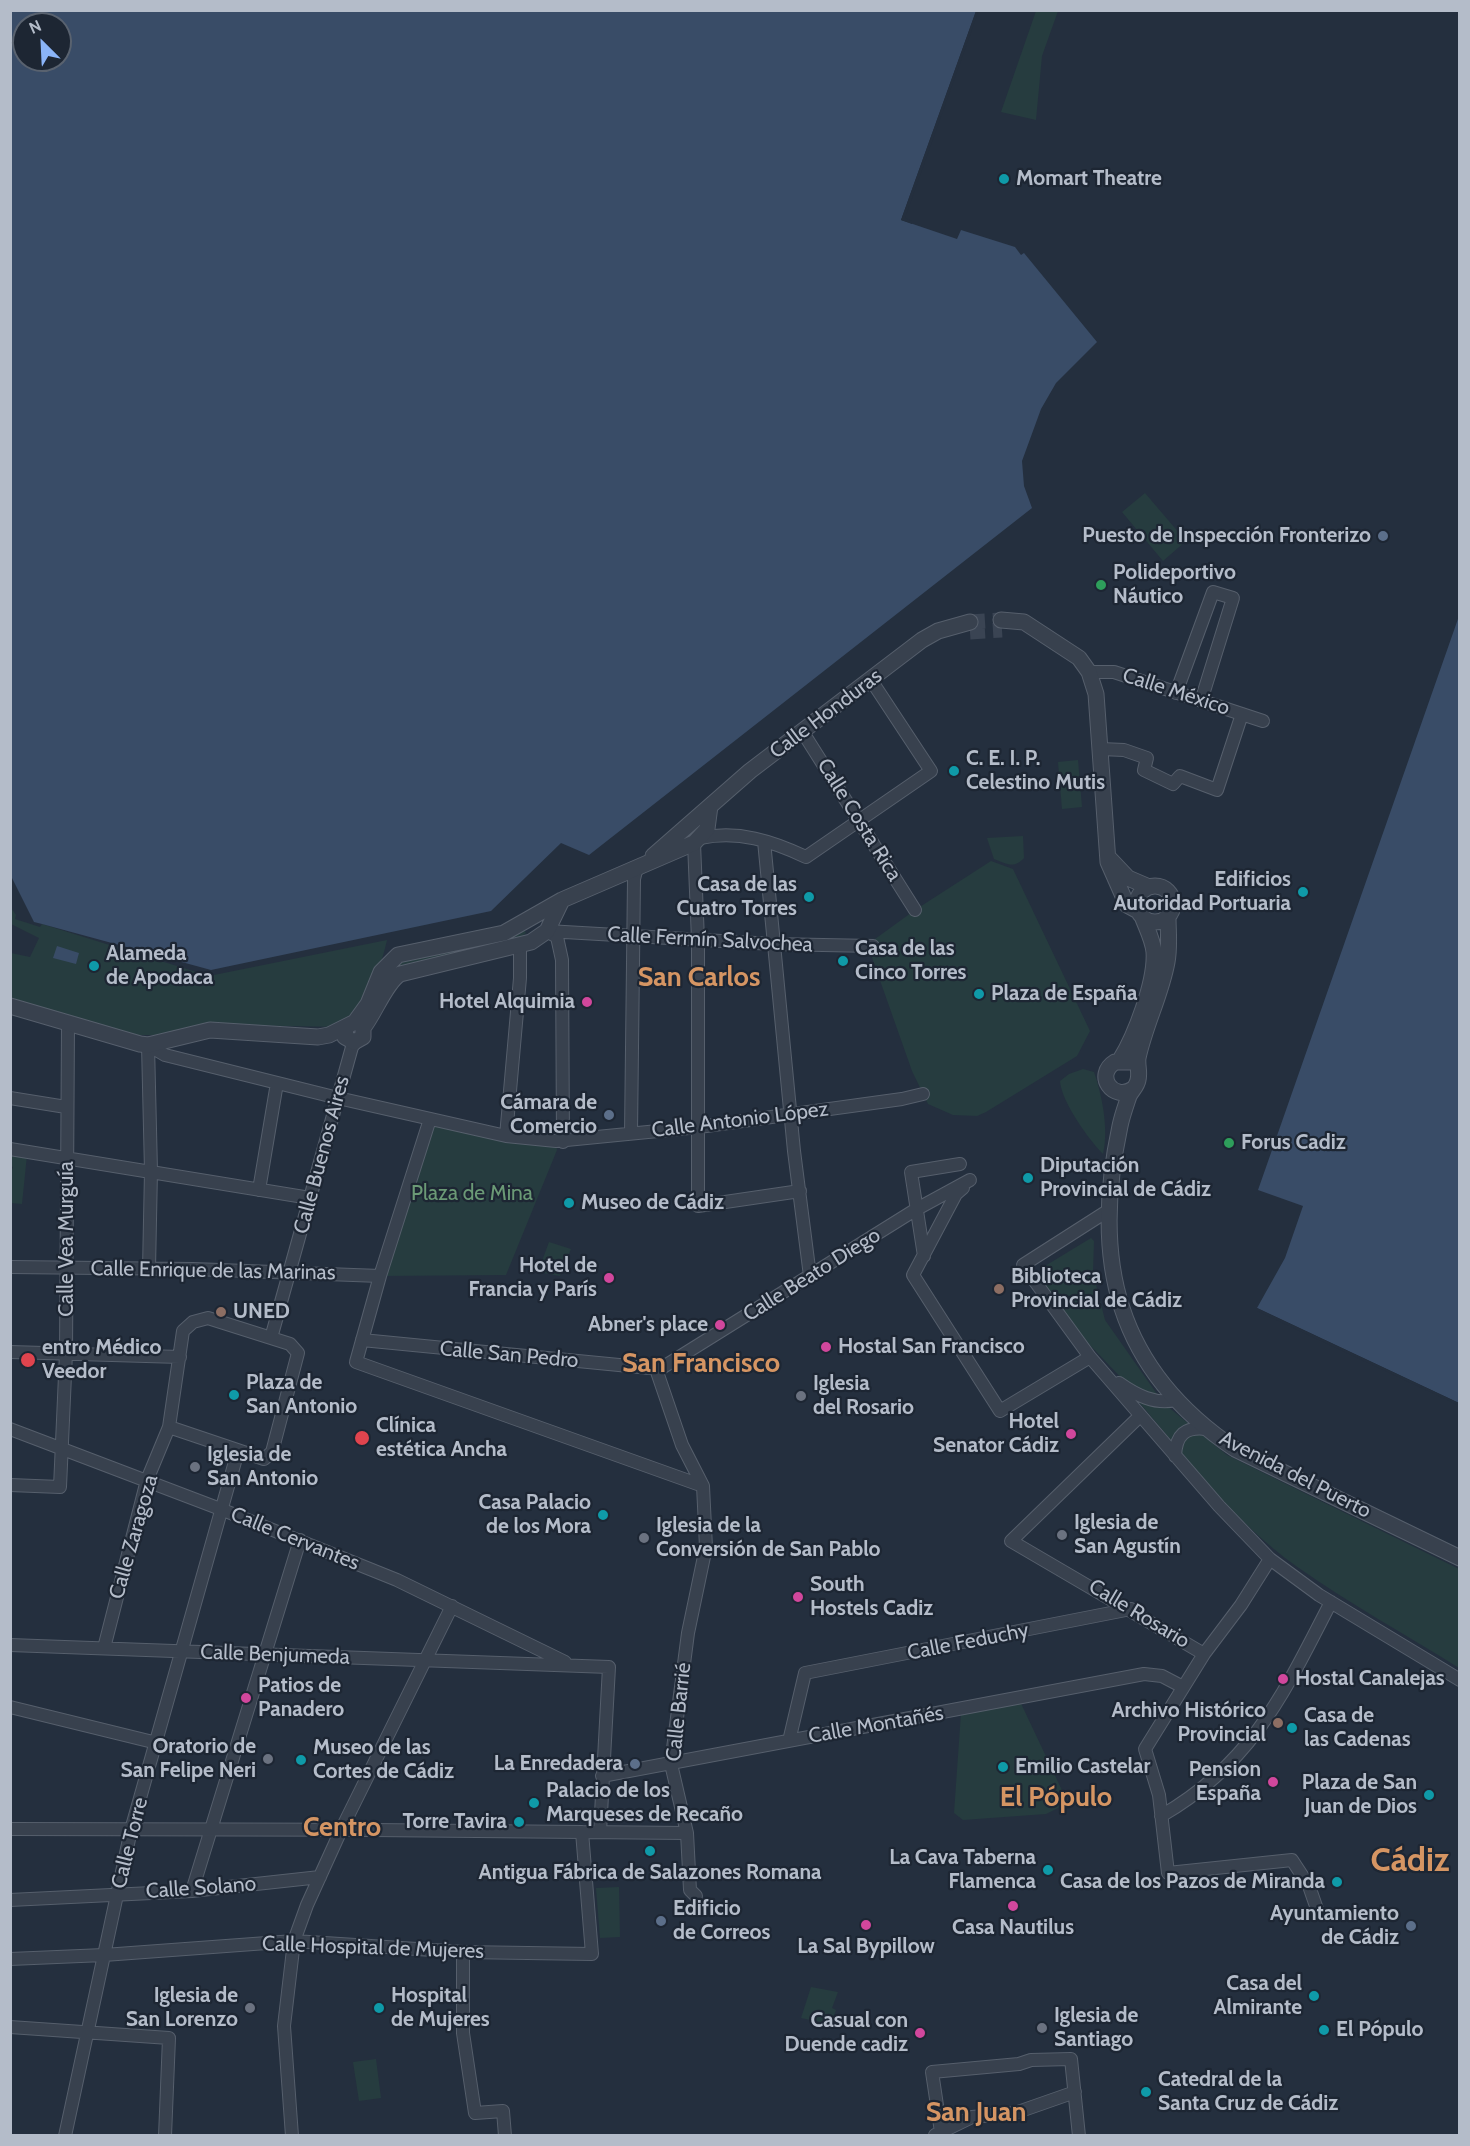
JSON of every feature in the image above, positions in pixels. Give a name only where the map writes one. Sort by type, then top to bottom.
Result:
[{"type":"street","points":[[1176,693],[1213,592],[1233,598],[1201,701]]},
{"type":"street","points":[[1001,625],[1024,622],[1079,658],[1089,672],[1096,694],[1108,853],[1116,885],[1127,906],[1154,922],[1168,916]]},
{"type":"street","name":"Calle Honduras","points":[[646,862],[802,730],[922,640],[946,628],[970,627]]},
{"type":"street","name":"Calle México","points":[[1089,672],[1114,672],[1263,721]]},
{"type":"street","points":[[354,1032],[381,972],[398,955],[504,933],[562,900],[698,841],[736,834],[764,841],[806,857],[931,771],[871,680]]},
{"type":"street","points":[[1101,750],[1124,750],[1147,758],[1144,770],[1173,784],[1180,776],[1217,790],[1242,714]]},
{"type":"street","name":"Calle Costa Rica","points":[[802,730],[915,910]]},
{"type":"street","points":[[710,806],[710,820],[698,841],[698,1206],[800,1191]]},
{"type":"street","points":[[764,841],[791,1115],[810,1275]]},
{"type":"street","points":[[1108,853],[1119,871],[1149,887],[1161,886],[1170,893],[1173,904],[1168,916],[1168,960],[1138,1057],[1138,1081],[1133,1089],[1125,1093],[1112,1090],[1106,1082],[1106,1073],[1110,1065],[1119,1060],[1133,1035],[1152,969],[1152,943],[1140,913],[1140,894],[1149,887]]},
{"type":"street","points":[[631,1133],[635,874],[637,868],[646,862]]},
{"type":"street","points":[[148,1045],[210,1030],[318,1037],[354,1032],[377,1010],[388,985],[400,974],[520,946],[547,931],[562,900]]},
{"type":"street","points":[[10,1006],[148,1045],[165,1055],[338,1098],[506,1136],[560,1141],[562,960],[557,937],[547,931]]},
{"type":"street","name":"Calle Fermín Salvochea","points":[[547,931],[773,944],[873,946]]},
{"type":"street","points":[[506,1136],[520,978],[520,946]]},
{"type":"street","name":"Calle Vea Murguía","points":[[10,1485],[60,1487],[66,1353],[68,1024]]},
{"type":"street","name":"Calle Buenos Aires","points":[[271,1338],[352,1047],[354,1032]]},
{"type":"street","points":[[148,1045],[151,1171],[149,1269]]},
{"type":"street","points":[[1119,1060],[1130,1062],[1137,1071]]},
{"type":"street","points":[[259,1190],[277,1083]]},
{"type":"street","name":"Avenida del Puerto","points":[[1133,1089],[1120,1125],[1109,1210],[1109,1257],[1122,1311],[1137,1347],[1176,1400],[1207,1429],[1235,1449],[1460,1558]]},
{"type":"street","name":"Avenida del Puerto","points":[[1112,1090],[1120,1125]]},
{"type":"street","name":"Calle Antonio López","points":[[560,1141],[699,1127],[902,1099],[923,1094]]},
{"type":"street","points":[[10,1098],[66,1107]]},
{"type":"street","points":[[430,1119],[380,1276],[356,1362],[703,1486]]},
{"type":"street","points":[[10,1149],[310,1198]]},
{"type":"street","points":[[960,1164],[911,1172],[915,1210],[924,1256],[913,1275],[1000,1411],[1090,1357]]},
{"type":"street","name":"Calle Beato Diego","points":[[656,1369],[664,1368],[915,1210],[970,1180],[956,1194],[924,1256]]},
{"type":"street","points":[[1109,1210],[1023,1265],[1090,1357],[1175,1456],[1270,1559],[1331,1602],[1460,1680]]},
{"type":"street","name":"Calle Enrique de las Marinas","points":[[10,1267],[290,1272],[380,1276]]},
{"type":"street","points":[[208,1318],[271,1338],[290,1344],[298,1353],[285,1411],[272,1452],[268,1457],[264,1459],[238,1451],[169,1426],[183,1331],[187,1325],[208,1318]]},
{"type":"street","name":"Calle San Pedro","points":[[362,1340],[656,1369]]},
{"type":"street","points":[[10,1352],[180,1357]]},
{"type":"street","points":[[656,1369],[682,1445],[703,1486]]},
{"type":"street","points":[[1105,1372],[1139,1396],[1155,1400],[1176,1400]]},
{"type":"street","name":"Calle Rosario","points":[[1140,1416],[1011,1540],[1204,1654]]},
{"type":"street","name":"Calle Zaragoza","points":[[104,1648],[147,1480],[169,1426]]},
{"type":"street","points":[[1175,1456],[1176,1443],[1183,1432],[1196,1427],[1207,1429]]},
{"type":"street","name":"Calle Cervantes","points":[[10,1429],[300,1540],[452,1606],[568,1663]]},
{"type":"street","name":"Calle Torre","points":[[65,2136],[131,1830],[238,1451]]},
{"type":"street","name":"Calle Barrié","points":[[696,1896],[690,1890],[687,1833],[671,1764],[688,1633],[706,1547],[703,1486]]},
{"type":"street","points":[[192,1891],[263,1654],[300,1540]]},
{"type":"street","points":[[1270,1559],[1241,1605],[1204,1654],[1144,1749],[1161,1816],[1168,1872],[1292,1860],[1309,1886],[1318,1912]]},
{"type":"street","points":[[1161,1816],[1200,1791],[1218,1775],[1267,1720],[1281,1698],[1331,1602]]},
{"type":"street","points":[[292,2136],[284,2026],[294,1941],[342,1828],[452,1606]]},
{"type":"street","name":"Calle Feduchy","points":[[789,1741],[805,1673],[1131,1610]]},
{"type":"street","name":"Calle Benjumeda","points":[[10,1645],[539,1664],[568,1663]]},
{"type":"street","points":[[539,1664],[541,1649]]},
{"type":"street","points":[[568,1663],[609,1667],[600,1832]]},
{"type":"street","name":"Calle Montañés","points":[[602,1776],[1144,1674],[1162,1676],[1183,1687]]},
{"type":"street","points":[[10,1707],[157,1743]]},
{"type":"street","points":[[10,1829],[211,1831],[342,1828],[687,1833]]},
{"type":"street","name":"Calle Hospital de Mujeres","points":[[10,1959],[104,1956],[294,1941],[463,1952],[592,1954],[582,1832]]},
{"type":"street","name":"Calle Solano","points":[[10,1900],[192,1891],[320,1878]]},
{"type":"street","points":[[463,1952],[464,2033],[475,2113],[502,2111],[505,2136]]},
{"type":"street","points":[[10,2027],[169,2037],[165,2136]]},
{"type":"street","points":[[1075,2092],[1014,2113],[972,2117],[937,2134],[932,2072],[1019,2064],[1031,2060],[1071,2060],[1075,2092],[1079,2136]]},
{"type":"green space","points":[[1036,11],[1058,11],[1042,56],[1036,120],[1001,112]]},
{"type":"green space","points":[[1145,493],[1186,541],[1163,561],[1122,512]]},
{"type":"green space","points":[[1078,760],[1082,807],[1062,809],[1058,762]]},
{"type":"green space","points":[[1023,836],[1024,858],[1017,864],[994,859],[987,838]]},
{"type":"green space","name":"Plaza de España","points":[[991,861],[1013,869],[1090,1031],[1077,1056],[986,1112],[977,1116],[953,1115],[928,1104],[912,1071],[870,952],[875,939]]},
{"type":"green space","name":"Alameda de Apodaca","points":[[10,906],[16,915],[15,919],[40,927],[42,924],[209,976],[387,940],[371,987],[358,1009],[342,1027],[228,1025],[160,1035],[133,1035],[35,1009],[11,997],[11,953],[30,957],[39,938],[11,924]]},
{"type":"green space","points":[[523,928],[526,933],[514,942],[404,965],[371,1004],[388,965]]},
{"type":"green space","points":[[1083,1069],[1094,1072],[1100,1091],[1105,1123],[1103,1154],[1077,1120],[1065,1099],[1060,1081],[1069,1074]]},
{"type":"green space","name":"Plaza de Mina","points":[[430,1119],[556,1141],[557,1150],[506,1275],[380,1276]]},
{"type":"green space","points":[[11,1153],[27,1155],[22,1204],[11,1203],[13,1167],[11,1166]]},
{"type":"green space","points":[[1091,1238],[1094,1241],[1093,1273],[1105,1320],[1157,1394],[1154,1397],[1130,1387],[1086,1341],[1042,1283],[1045,1266]]},
{"type":"green space","points":[[549,1242],[571,1249],[560,1276],[538,1272]]},
{"type":"green space","points":[[1138,1401],[1167,1406],[1227,1455],[1459,1569],[1459,1668],[1336,1593],[1273,1549],[1212,1488]]},
{"type":"green space","points":[[1017,1695],[1068,1803],[1046,1814],[963,1820],[954,1813],[961,1713]]},
{"type":"green space","points":[[619,1887],[620,1937],[600,1938],[596,1888]]},
{"type":"green space","points":[[811,1987],[838,1992],[832,2008],[836,2010],[831,2024],[801,2018]]},
{"type":"green space","points":[[376,2059],[381,2098],[359,2101],[353,2062]]},
{"type":"water","points":[[11,11],[976,11],[901,220],[957,239],[961,230],[1015,247],[1021,255],[1024,253],[1097,342],[1056,383],[1041,409],[1022,461],[1024,486],[1032,508],[589,855],[561,843],[491,911],[211,970],[34,922],[11,876]]},
{"type":"water","points":[[1459,616],[1459,1403],[1257,1308],[1285,1258],[1303,1206],[1258,1190]]},
{"type":"water","points":[[57,946],[79,953],[76,964],[53,958]]},
{"type":"pier","points":[[979,10],[905,218],[912,221],[912,224],[901,220],[976,11]]},
{"type":"pier","points":[[1257,1308],[1459,1403],[1460,1406],[1257,1311]]},
{"type":"tunnel","points":[[970,622],[1001,620]]},
{"type":"tunnel","points":[[970,632],[1002,630]]},
{"type":"place","name":"Momart Theatre","points":[[1004,179]]},
{"type":"place","name":"Puesto de Inspección Fronterizo","points":[[1383,536]]},
{"type":"place","name":"Polideportivo Náutico","points":[[1101,585]]},
{"type":"place","name":"C. E. I. P. Celestino Mutis","points":[[954,771]]},
{"type":"place","name":"Edificios Autoridad Portuaria","points":[[1303,892]]},
{"type":"place","name":"Casa de las Cuatro Torres","points":[[809,897]]},
{"type":"place","name":"Casa de las Cinco Torres","points":[[843,961]]},
{"type":"place","name":"Alameda de Apodaca","points":[[94,966]]},
{"type":"place","name":"Plaza de España","points":[[979,994]]},
{"type":"place","name":"Hotel Alquimia","points":[[587,1002]]},
{"type":"place","name":"Cámara de Comercio","points":[[609,1115]]},
{"type":"place","name":"Forus Cadiz","points":[[1229,1143]]},
{"type":"place","name":"Diputación Provincial de Cádiz","points":[[1028,1178]]},
{"type":"place","name":"Museo de Cádiz","points":[[569,1203]]},
{"type":"place","name":"Hotel de Francia y París","points":[[609,1278]]},
{"type":"place","name":"Biblioteca Provincial de Cádiz","points":[[999,1289]]},
{"type":"place","name":"UNED","points":[[221,1312]]},
{"type":"place","name":"Abner's place","points":[[720,1325]]},
{"type":"place","name":"Hostal San Francisco","points":[[826,1347]]},
{"type":"place","name":"entro Médico Veedor","points":[[28,1360]]},
{"type":"place","name":"Plaza de San Antonio","points":[[234,1395]]},
{"type":"place","name":"Iglesia del Rosario","points":[[801,1396]]},
{"type":"place","name":"Hotel Senator Cádiz","points":[[1071,1434]]},
{"type":"place","name":"Clínica estética Ancha","points":[[362,1438]]},
{"type":"place","name":"Iglesia de San Antonio","points":[[195,1467]]},
{"type":"place","name":"Casa Palacio de los Mora","points":[[603,1515]]},
{"type":"place","name":"Iglesia de San Agustín","points":[[1062,1535]]},
{"type":"place","name":"Iglesia de la Conversión de San Pablo","points":[[644,1538]]},
{"type":"place","name":"South Hostels Cadiz","points":[[798,1597]]},
{"type":"place","name":"Hostal Canalejas","points":[[1283,1679]]},
{"type":"place","name":"Patios de Panadero","points":[[246,1698]]},
{"type":"place","name":"Archivo Histórico Provincial","points":[[1278,1723]]},
{"type":"place","name":"Casa de las Cadenas","points":[[1292,1728]]},
{"type":"place","name":"Oratorio de San Felipe Neri","points":[[268,1759]]},
{"type":"place","name":"Museo de las Cortes de Cádiz","points":[[301,1760]]},
{"type":"place","name":"La Enredadera","points":[[635,1764]]},
{"type":"place","name":"Emilio Castelar","points":[[1003,1767]]},
{"type":"place","name":"Pension España","points":[[1273,1782]]},
{"type":"place","name":"Plaza de San Juan de Dios","points":[[1429,1795]]},
{"type":"place","name":"Palacio de los Marqueses de Recaño","points":[[534,1803]]},
{"type":"place","name":"Torre Tavira","points":[[519,1822]]},
{"type":"place","name":"Antigua Fábrica de Salazones Romana","points":[[650,1851]]},
{"type":"place","name":"La Cava Taberna Flamenca","points":[[1048,1870]]},
{"type":"place","name":"Casa de los Pazos de Miranda","points":[[1337,1882]]},
{"type":"place","name":"Casa Nautilus","points":[[1013,1906]]},
{"type":"place","name":"Edificio de Correos","points":[[661,1921]]},
{"type":"place","name":"La Sal Bypillow","points":[[866,1925]]},
{"type":"place","name":"Ayuntamiento de Cádiz","points":[[1411,1926]]},
{"type":"place","name":"Casa del Almirante","points":[[1314,1996]]},
{"type":"place","name":"Iglesia de San Lorenzo","points":[[250,2008]]},
{"type":"place","name":"Hospital de Mujeres","points":[[379,2008]]},
{"type":"place","name":"Iglesia de Santiago","points":[[1042,2028]]},
{"type":"place","name":"El Pópulo","points":[[1324,2030]]},
{"type":"place","name":"Casual con Duende cadiz","points":[[920,2033]]},
{"type":"place","name":"Catedral de la Santa Cruz de Cádiz","points":[[1146,2092]]},
{"type":"district","name":"San Carlos","points":[[699,978]]},
{"type":"district","name":"San Francisco","points":[[701,1364]]},
{"type":"district","name":"El Pópulo","points":[[1056,1798]]},
{"type":"district","name":"Centro","points":[[342,1828]]},
{"type":"district","name":"Cádiz","points":[[1410,1861]]},
{"type":"district","name":"San Juan","points":[[976,2113]]}]
